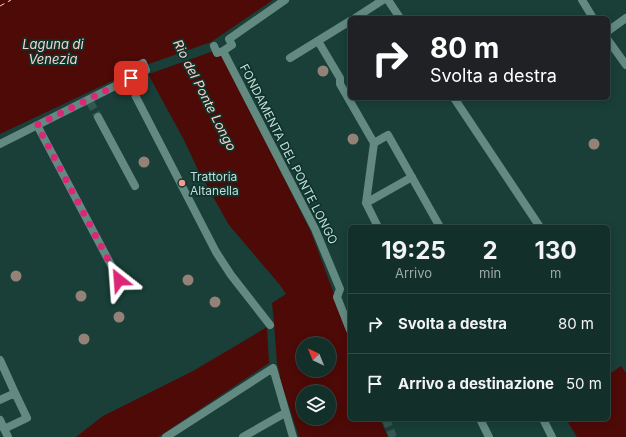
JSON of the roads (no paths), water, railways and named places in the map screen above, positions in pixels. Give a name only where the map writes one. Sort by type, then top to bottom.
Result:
[{"type":"street","points":[[214,46],[217,53],[223,51],[232,45],[229,39],[285,0]]},
{"type":"street","points":[[357,16],[383,0]]},
{"type":"street","points":[[388,0],[399,16]]},
{"type":"street","points":[[582,0],[593,16]]},
{"type":"street","points":[[610,30],[626,18]]},
{"type":"street","points":[[290,58],[348,22]]},
{"type":"street","points":[[318,41],[340,78],[340,84],[348,98]]},
{"type":"street","points":[[610,43],[626,65]]},
{"type":"street","name":"FONDAMENTA DEL PONTE LONGO","points":[[223,51],[316,229],[340,289],[336,297],[348,325]]},
{"type":"street","points":[[0,144],[89,101],[128,80],[122,73],[143,63],[146,70]]},
{"type":"street","points":[[136,97],[223,264],[270,325]]},
{"type":"street","points":[[349,100],[374,143],[366,203],[377,225]]},
{"type":"street","points":[[455,100],[539,225]]},
{"type":"street","points":[[98,117],[135,186]]},
{"type":"street","points":[[37,125],[119,280]]},
{"type":"street","points":[[374,143],[388,135],[439,225]]},
{"type":"street","points":[[366,203],[412,177]]},
{"type":"street","points":[[0,360],[27,418],[6,433],[0,420]]},
{"type":"street","points":[[166,437],[273,368],[293,437]]},
{"type":"street","points":[[0,400],[15,393]]},
{"type":"street","points":[[243,437],[285,413]]},
{"type":"street","points":[[481,421],[489,437]]},
{"type":"street","points":[[544,421],[552,437]]},
{"type":"water","points":[[0,0],[273,0],[211,42],[221,54],[311,232],[348,332],[348,421],[381,421],[388,437],[299,437],[279,376],[277,364],[269,363],[158,437],[76,437],[103,416],[193,371],[274,323],[272,303],[286,294],[229,225],[199,172],[183,138],[148,74],[146,65],[0,134]]},
{"type":"water","points":[[621,366],[626,373],[626,437],[577,437],[567,421],[610,421],[610,374]]},
{"type":"tunnel","points":[[128,83],[136,97]]},
{"type":"tunnel","points":[[90,102],[98,117]]},
{"type":"tunnel","points":[[387,421],[393,437]]},
{"type":"place","name":"Trattoria Altanella","points":[[182,183]]},
{"type":"water label","name":"Laguna di Venezia","points":[[53,52]]},
{"type":"water label","name":"Rio del Ponte Longo","points":[[205,95]]}]
